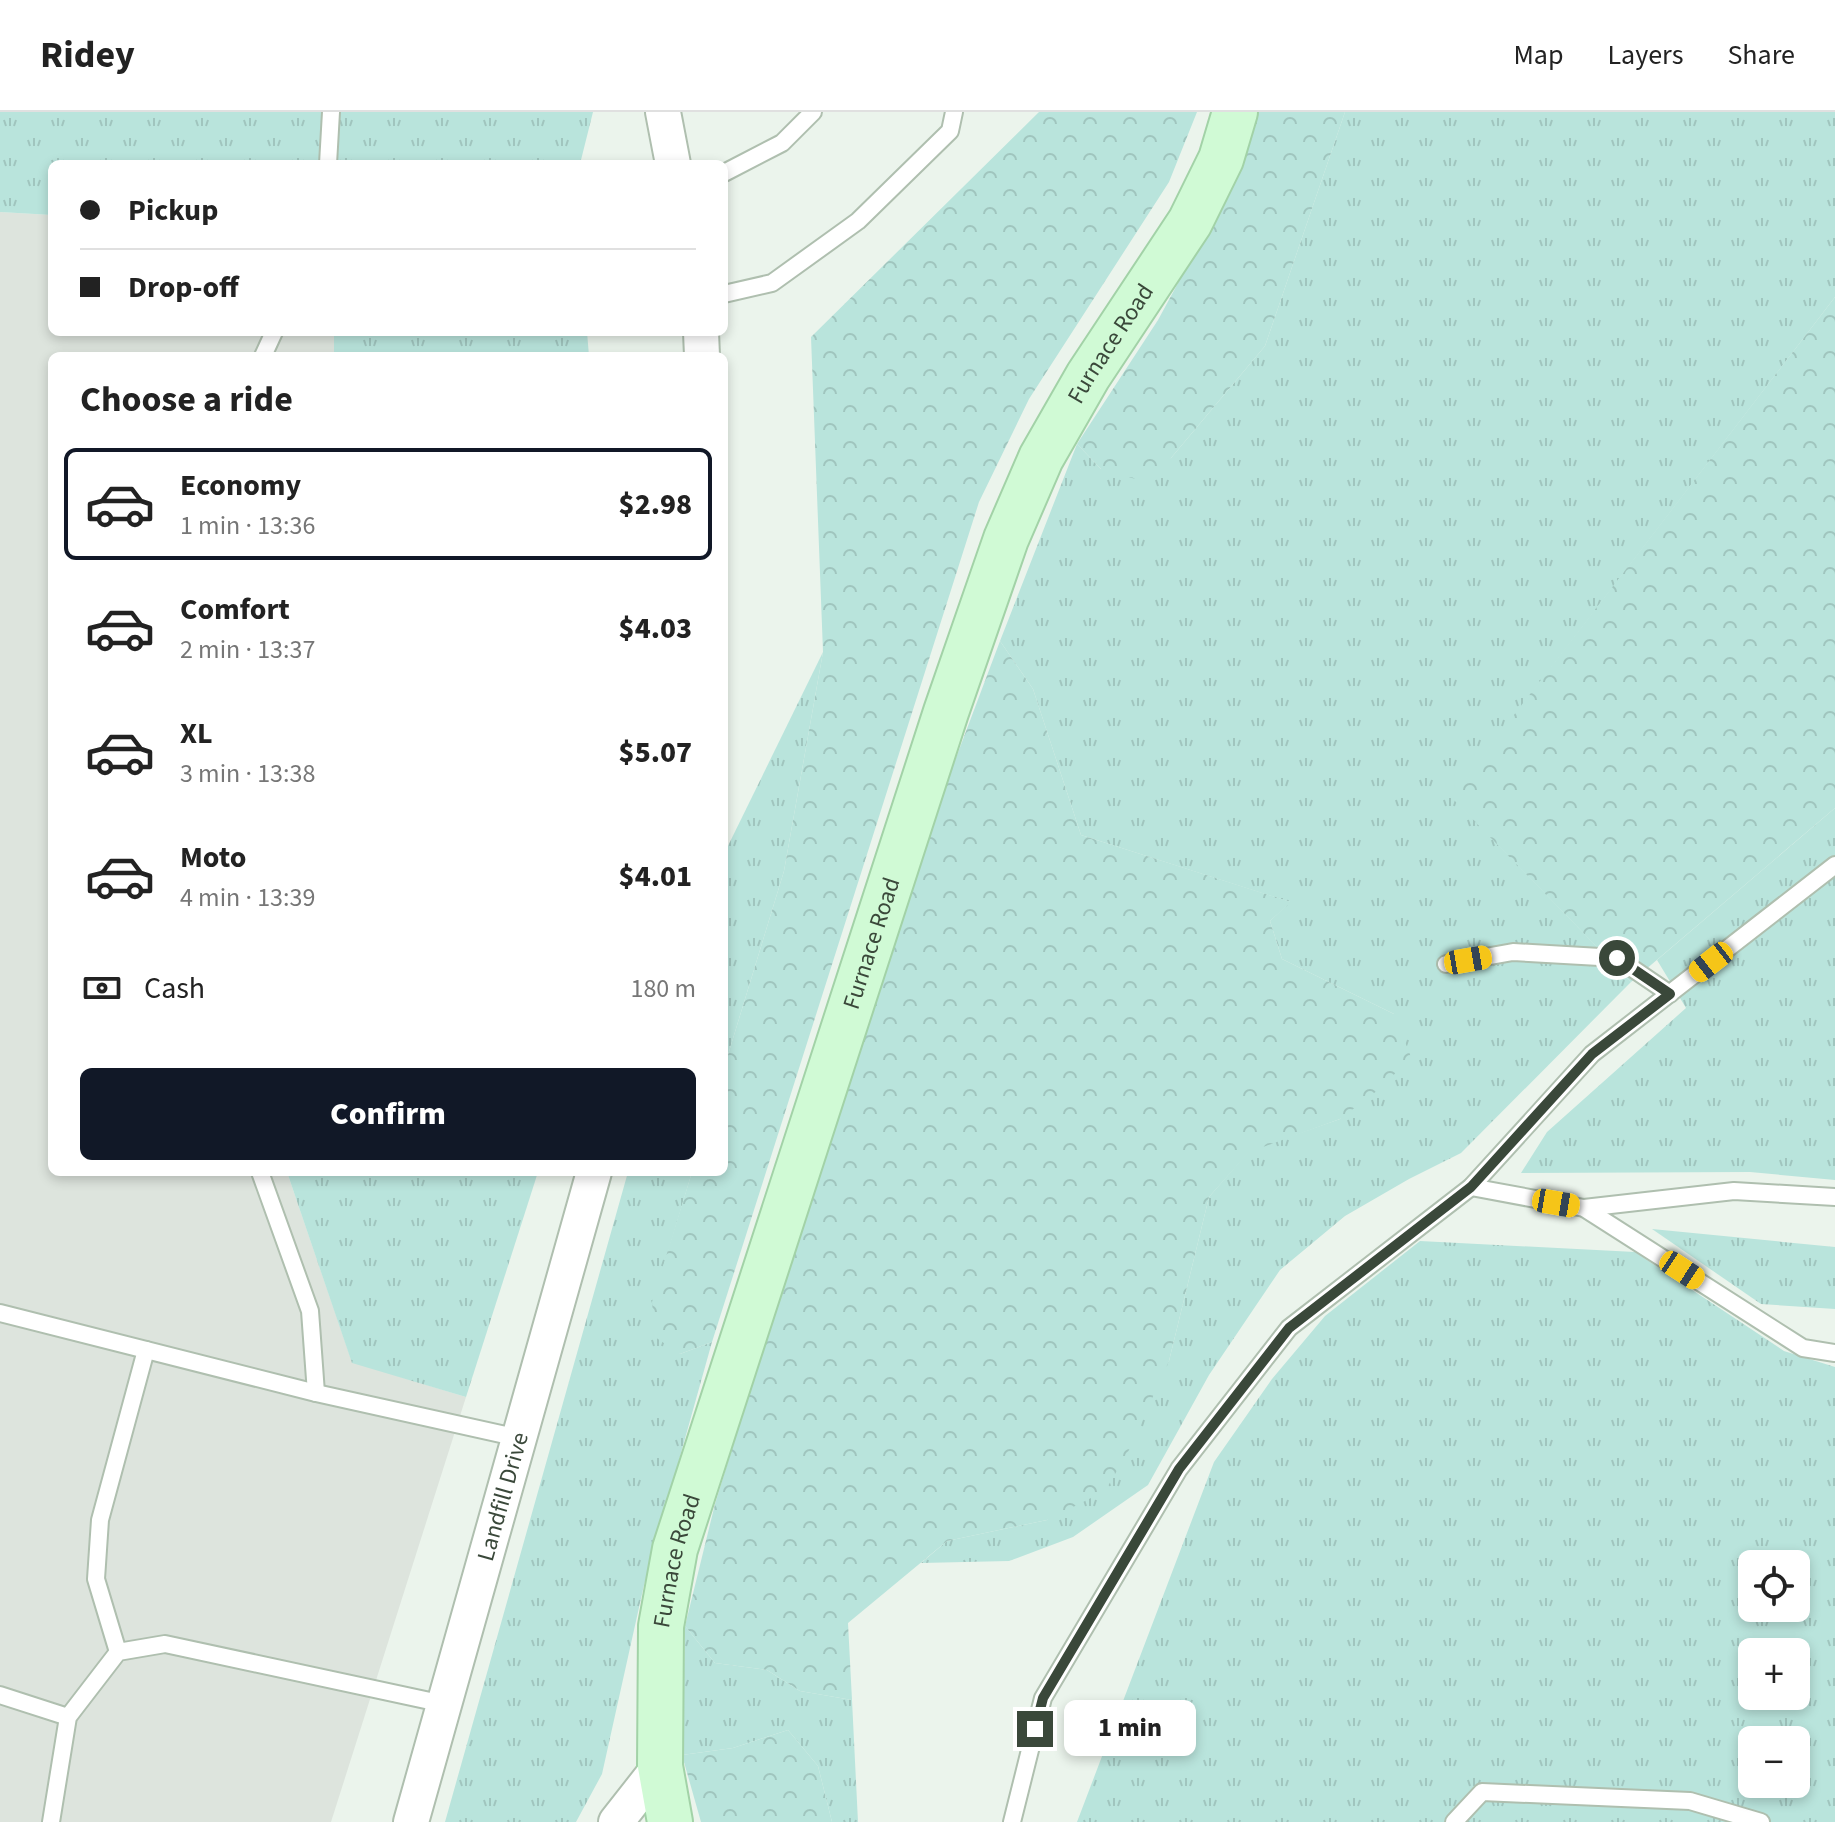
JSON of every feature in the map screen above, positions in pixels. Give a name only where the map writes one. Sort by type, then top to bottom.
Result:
[{"type":"main road","name":"Furnace Road","points":[[670,1822],[660,1766],[661,1626],[675,1549],[941,727],[1006,539],[1041,458],[1080,390],[1190,222],[1221,159],[1235,112]]},
{"type":"street","points":[[663,112],[672,160]]},
{"type":"street","name":"Landfill Drive","points":[[411,1822],[593,1176]]},
{"type":"street","points":[[616,1822],[660,1766]]},
{"type":"lane","points":[[328,160],[331,112]]},
{"type":"lane","points":[[728,171],[782,143],[813,112]]},
{"type":"lane","points":[[728,293],[772,283],[858,221],[950,131],[954,112]]},
{"type":"lane","points":[[1012,1822],[1043,1698],[1179,1469],[1289,1328],[1471,1187],[1592,1054],[1835,865]]},
{"type":"lane","points":[[1446,964],[1513,952],[1617,958],[1670,994]]},
{"type":"lane","points":[[261,1176],[310,1311],[316,1393]]},
{"type":"lane","points":[[1471,1187],[1584,1208],[1734,1191],[1835,1197]]},
{"type":"lane","points":[[1584,1208],[1803,1348],[1835,1353]]},
{"type":"lane","points":[[0,1313],[316,1393],[519,1438]]},
{"type":"lane","points":[[118,1652],[96,1579],[100,1520],[146,1350]]},
{"type":"lane","points":[[51,1822],[68,1717],[118,1652],[165,1644],[444,1704]]},
{"type":"lane","points":[[0,1695],[68,1717]]},
{"type":"lane","points":[[1454,1822],[1482,1792],[1690,1801],[1761,1822]]},
{"type":"shaded area","points":[[0,212],[48,215],[48,336],[334,336],[334,352],[48,352],[48,1176],[288,1176],[352,1362],[466,1397],[331,1822],[0,1822]]},
{"type":"green space","points":[[0,112],[593,112],[581,160],[48,160],[48,215],[0,212]]},
{"type":"green space","points":[[1039,112],[1197,112],[1169,182],[1029,399],[979,502],[712,1342],[680,1354],[655,1337],[652,1302],[691,1176],[728,1176],[728,1055],[784,871],[823,652],[811,337]]},
{"type":"green space","points":[[1250,112],[1345,112],[1265,346],[1171,458],[1139,480],[1101,469],[1077,444],[1158,320],[1236,176]]},
{"type":"green space","points":[[1345,112],[1835,112],[1835,297],[1452,797],[1631,982],[1461,1153],[1345,1216],[1280,1270],[1209,1375],[1148,1485],[1073,1537],[1009,1561],[921,1563],[947,1541],[1047,1520],[1169,1361],[1209,1197],[1249,1151],[1340,1119],[1394,1014],[1282,959],[1270,921],[1290,902],[1081,835],[1033,689],[1000,641],[1077,444],[1101,469],[1171,458],[1265,346]]},
{"type":"green space","points":[[1835,297],[1835,808],[1631,982],[1451,797]]},
{"type":"green space","points":[[334,336],[587,336],[589,352],[334,352]]},
{"type":"green space","points":[[1000,641],[1033,689],[1081,835],[1291,902],[1270,921],[1282,959],[1394,1014],[1411,1057],[1382,1087],[1340,1119],[1249,1152],[1209,1197],[1169,1361],[1128,1452],[1105,1491],[1047,1520],[947,1541],[848,1623],[852,1700],[800,1691],[767,1670],[715,1663],[685,1626],[715,1504],[895,920]]},
{"type":"green space","points":[[823,652],[784,871],[728,1055],[728,846]]},
{"type":"green space","points":[[1835,808],[1835,1180],[1750,1172],[1521,1173],[1547,1132],[1686,1008],[1657,960]]},
{"type":"green space","points":[[288,1176],[537,1176],[466,1397],[352,1363]]},
{"type":"green space","points":[[627,1176],[691,1176],[653,1302],[680,1354],[712,1342],[644,1585],[602,1774],[576,1822],[445,1822]]},
{"type":"green space","points":[[1652,1229],[1835,1247],[1835,1309],[1761,1304]]},
{"type":"green space","points":[[1420,1241],[1635,1252],[1784,1351],[1835,1367],[1835,1822],[1077,1822],[1214,1462],[1272,1379],[1325,1316]]},
{"type":"green space","points":[[685,1626],[715,1663],[767,1670],[800,1691],[852,1700],[858,1822],[832,1822],[818,1766],[788,1730],[733,1748],[682,1755]]},
{"type":"green space","points":[[788,1730],[818,1766],[832,1822],[701,1822],[682,1755],[733,1748]]},
{"type":"route","points":[[1035,1729],[1043,1698],[1179,1469],[1289,1328],[1471,1187],[1592,1054],[1670,994],[1617,958]]}]
